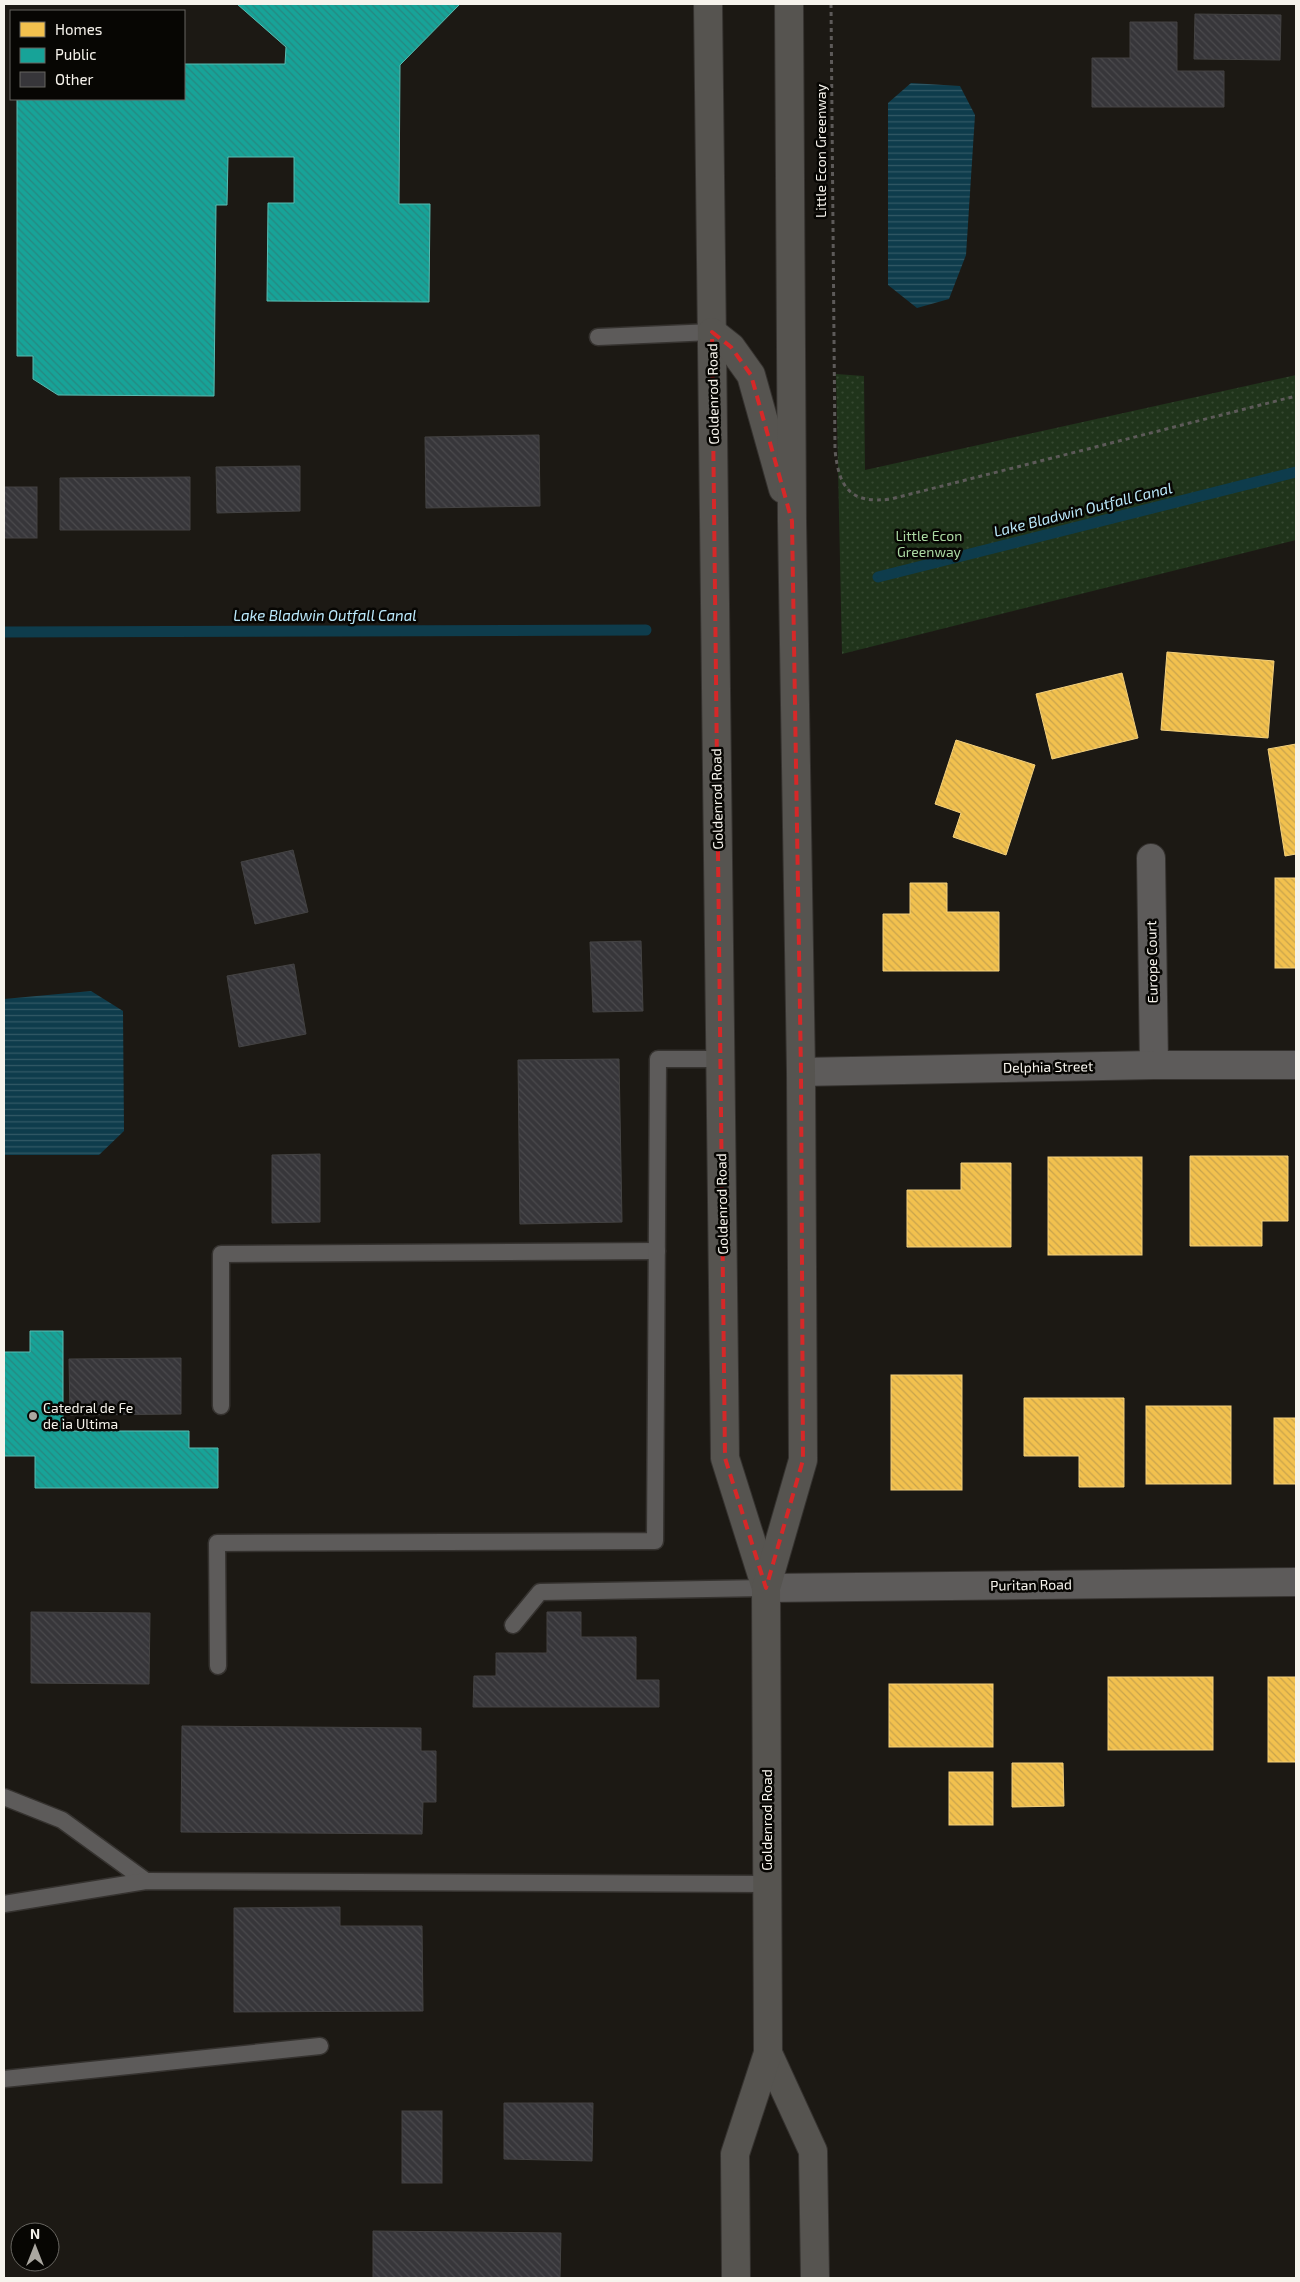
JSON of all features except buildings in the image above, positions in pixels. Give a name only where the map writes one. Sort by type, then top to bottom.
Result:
[{"type":"main road","name":"Goldenrod Road","points":[[708,4],[725,1458],[766,1588]]},
{"type":"main road","name":"Goldenrod Road","points":[[736,2278],[735,2154],[768,2053],[766,1588],[803,1460],[801,1072],[792,521],[789,4]]},
{"type":"main road","points":[[712,332],[731,347],[751,375],[792,521]]},
{"type":"main road","name":"Goldenrod Road","points":[[768,2053],[813,2151],[815,2278]]},
{"type":"street","name":"Europe Court","points":[[1151,858],[1154,1065]]},
{"type":"street","name":"Delphia Street","points":[[801,1072],[1154,1065],[1296,1065]]},
{"type":"street","name":"Puritan Road","points":[[766,1588],[1296,1582]]},
{"type":"lane","points":[[598,337],[712,332]]},
{"type":"lane","points":[[218,1666],[217,1543],[656,1541],[658,1059],[720,1059]]},
{"type":"lane","points":[[221,1406],[221,1254],[657,1251]]},
{"type":"lane","points":[[512,1625],[540,1592],[766,1588]]},
{"type":"lane","points":[[4,1797],[62,1820],[146,1881]]},
{"type":"lane","points":[[4,1904],[146,1881],[767,1884]]},
{"type":"lane","points":[[4,2079],[320,2046]]},
{"type":"path","name":"Little Econ Greenway","points":[[831,4],[835,450],[842,482],[853,495],[870,501],[892,499],[1296,396]]},
{"type":"highlighted area","points":[[712,332],[731,347],[751,375],[792,521],[801,1072],[803,1460],[766,1588],[725,1458]]},
{"type":"green space","name":"Little Econ Greenway","points":[[836,374],[864,376],[865,470],[1296,375],[1296,540],[842,654]]},
{"type":"water","points":[[911,83],[960,86],[975,115],[966,255],[949,299],[917,308],[888,285],[888,103]]},
{"type":"water","points":[[91,991],[123,1011],[124,1131],[99,1155],[4,1155],[4,999]]},
{"type":"waterway","name":"Lake Bladwin Outfall Canal","points":[[878,577],[1296,472]]},
{"type":"waterway","name":"Lake Bladwin Outfall Canal","points":[[4,632],[646,630]]},
{"type":"place","name":"Catedral de Fe de ia Ultima","points":[[33,1416]]}]
